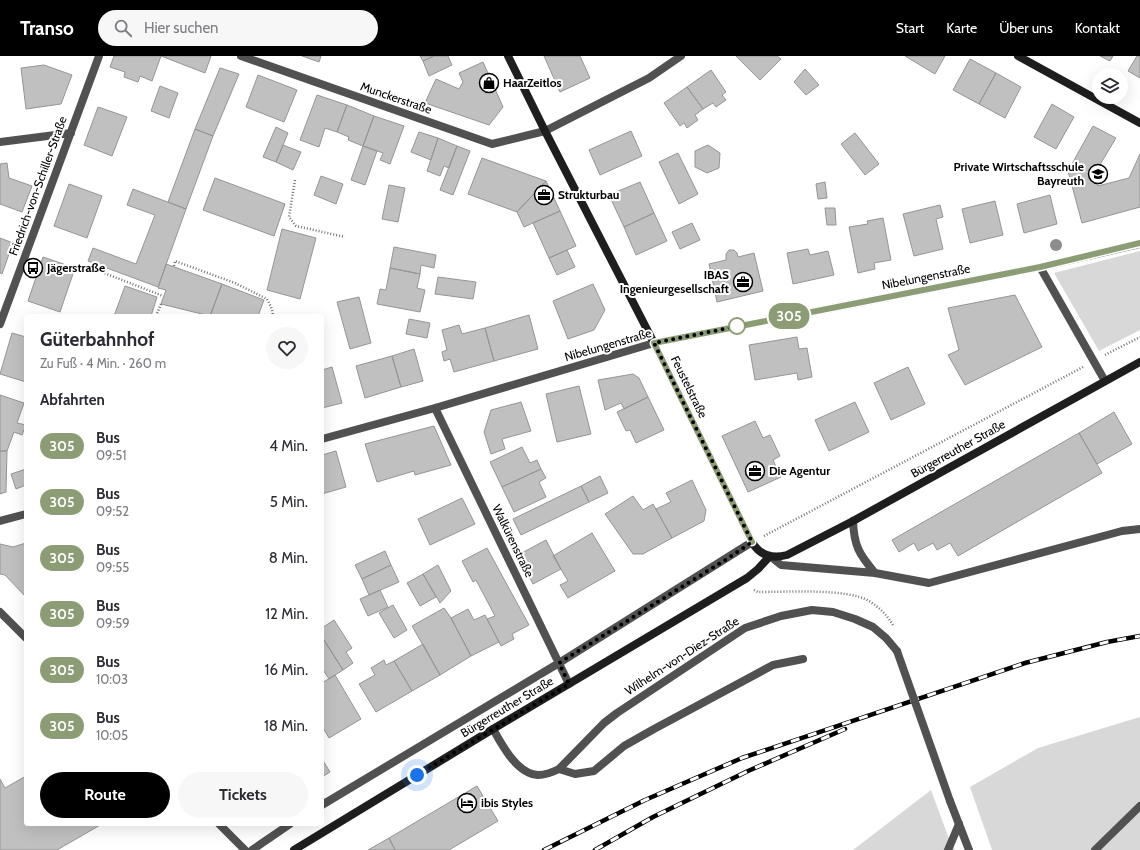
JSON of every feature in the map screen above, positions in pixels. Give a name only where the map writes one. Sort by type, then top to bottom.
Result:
[{"type":"main road","name":"Feustelstraße","points":[[508,56],[654,343],[756,550],[770,556]]},
{"type":"main road","points":[[1018,56],[1140,123]]},
{"type":"main road","name":"Bürgerreuther Straße","points":[[294,850],[493,729],[747,578],[770,556],[781,557],[787,555],[853,521],[1140,362]]},
{"type":"street","name":"Friedrich-von-Schiller-Straße","points":[[0,324],[99,56]]},
{"type":"street","name":"Munckerstraße","points":[[241,56],[492,144],[545,131],[649,78],[681,56]]},
{"type":"street","points":[[0,142],[70,133]]},
{"type":"street","name":"Nibelungenstraße","points":[[324,438],[436,408],[654,343],[1040,267],[1140,244]]},
{"type":"street","points":[[1040,267],[1105,381]]},
{"type":"street","name":"Walkürenstraße","points":[[436,408],[569,684]]},
{"type":"street","points":[[0,521],[24,515]]},
{"type":"street","points":[[853,521],[853,532],[856,546],[861,557],[875,573]]},
{"type":"street","points":[[770,556],[781,566],[875,573],[929,583],[1122,531],[1140,529]]},
{"type":"street","name":"Bürgerreuther Straße","points":[[324,804],[559,663],[752,542]]},
{"type":"street","name":"Wilhelm-von-Diez-Straße","points":[[493,729],[505,750],[515,762],[533,774],[540,775],[550,773],[559,769],[617,713],[745,628],[781,616],[812,610],[833,612],[874,627],[897,651],[969,850]]},
{"type":"street","points":[[0,612],[24,636]]},
{"type":"street","points":[[559,769],[575,774],[594,771],[624,746],[773,665],[803,659]]},
{"type":"street","points":[[1095,850],[1140,806]]},
{"type":"street","points":[[948,850],[959,824]]},
{"type":"street","points":[[221,826],[245,850]]},
{"type":"street","points":[[252,850],[287,826]]},
{"type":"path","points":[[295,180],[289,217],[296,226],[345,237]]},
{"type":"path","points":[[174,266],[175,261],[235,283],[267,299],[273,314]]},
{"type":"path","points":[[99,271],[164,296]]},
{"type":"path","points":[[157,314],[160,304]]},
{"type":"path","points":[[752,542],[1140,337]]},
{"type":"shaded area","points":[[1140,251],[1140,330],[1099,351],[1054,273]]},
{"type":"shaded area","points":[[1140,717],[1140,850],[992,850],[970,787],[1038,748]]},
{"type":"shaded area","points":[[931,790],[948,836],[955,850],[853,850]]},
{"type":"building","points":[[114,56],[161,56],[152,81],[140,76],[138,82],[124,77],[125,72],[110,67]]},
{"type":"building","points":[[161,56],[211,56],[205,73]]},
{"type":"building","points":[[302,56],[321,56],[319,62]]},
{"type":"building","points":[[420,56],[434,56],[423,61]]},
{"type":"building","points":[[434,56],[448,56],[452,65],[429,76],[423,61]]},
{"type":"building","points":[[544,56],[580,56],[590,78],[560,92]]},
{"type":"building","points":[[736,56],[777,56],[781,59],[760,80]]},
{"type":"building","points":[[905,56],[945,56],[935,74]]},
{"type":"building","points":[[1100,56],[1113,56],[1110,61]]},
{"type":"building","points":[[1137,56],[1140,56],[1140,78],[1128,71]]},
{"type":"building","points":[[970,59],[996,73],[979,104],[953,90]]},
{"type":"building","points":[[483,62],[503,107],[489,125],[425,103],[436,79],[459,89],[463,82],[459,73]]},
{"type":"building","points":[[44,65],[72,75],[61,104],[26,109],[21,68]]},
{"type":"building","points":[[220,68],[239,74],[213,136],[195,129]]},
{"type":"building","points":[[805,69],[819,85],[806,95],[794,82]]},
{"type":"building","points":[[711,70],[726,92],[722,95],[726,100],[716,107],[713,103],[703,109],[687,87]]},
{"type":"building","points":[[996,73],[1021,87],[1005,118],[979,104]]},
{"type":"building","points":[[258,75],[297,90],[284,122],[246,107]]},
{"type":"building","points":[[160,86],[178,93],[169,118],[151,111]]},
{"type":"building","points":[[687,87],[703,109],[695,115],[698,120],[687,128],[684,123],[680,126],[664,103]]},
{"type":"building","points":[[317,95],[347,105],[337,132],[325,128],[319,147],[300,140]]},
{"type":"building","points":[[1052,104],[1074,117],[1056,149],[1034,137]]},
{"type":"building","points":[[347,105],[374,116],[363,146],[348,140],[349,137],[337,132]]},
{"type":"building","points":[[98,107],[127,117],[112,156],[84,145]]},
{"type":"building","points":[[374,116],[404,126],[390,164],[380,160],[383,153],[363,146]]},
{"type":"building","points":[[1093,126],[1116,138],[1095,173],[1098,186],[1129,178],[1140,154],[1140,207],[1082,223],[1068,171]]},
{"type":"building","points":[[276,127],[288,133],[276,162],[263,157]]},
{"type":"building","points":[[195,129],[213,136],[186,209],[168,202]]},
{"type":"building","points":[[631,131],[642,156],[600,175],[589,150]]},
{"type":"building","points":[[419,132],[438,138],[431,160],[411,152]]},
{"type":"building","points":[[855,133],[879,164],[865,175],[841,144]]},
{"type":"building","points":[[438,138],[457,146],[449,168],[444,166],[440,176],[427,171]]},
{"type":"building","points":[[283,145],[301,152],[293,170],[276,162]]},
{"type":"building","points":[[708,145],[720,153],[719,168],[707,173],[695,167],[695,151]]},
{"type":"building","points":[[363,146],[377,151],[365,185],[351,180]]},
{"type":"building","points":[[457,146],[470,151],[453,195],[440,190]]},
{"type":"building","points":[[678,153],[698,194],[679,204],[659,162]]},
{"type":"building","points":[[482,158],[546,181],[517,212],[468,194]]},
{"type":"building","points":[[7,163],[9,178],[32,186],[22,212],[0,204],[0,164]]},
{"type":"building","points":[[321,176],[343,184],[336,204],[314,195]]},
{"type":"building","points":[[215,178],[285,204],[274,236],[203,210]]},
{"type":"building","points":[[546,181],[560,211],[524,227],[517,212]]},
{"type":"building","points":[[640,182],[654,213],[624,227],[609,195]]},
{"type":"building","points":[[825,182],[827,198],[818,199],[816,184]]},
{"type":"building","points":[[69,184],[102,196],[87,238],[54,226]]},
{"type":"building","points":[[389,185],[405,188],[398,222],[382,219]]},
{"type":"building","points":[[133,189],[186,209],[158,287],[88,261],[93,248],[136,264],[155,215],[127,205]]},
{"type":"building","points":[[1050,195],[1057,224],[1024,233],[1017,204]]},
{"type":"building","points":[[995,201],[1003,235],[970,243],[962,209]]},
{"type":"building","points":[[940,205],[943,217],[936,219],[943,249],[914,256],[903,214]]},
{"type":"building","points":[[825,208],[835,208],[836,225],[827,225]]},
{"type":"building","points":[[560,211],[576,246],[549,258],[533,223]]},
{"type":"building","points":[[654,213],[667,241],[636,255],[624,227]]},
{"type":"building","points":[[883,218],[891,260],[874,263],[875,269],[858,273],[849,227],[868,224],[867,221]]},
{"type":"building","points":[[692,223],[700,240],[680,249],[672,232]]},
{"type":"building","points":[[282,229],[316,238],[300,299],[267,290]]},
{"type":"building","points":[[0,238],[13,243],[2,274],[0,273]]},
{"type":"building","points":[[394,247],[436,255],[434,268],[421,265],[420,274],[390,268]]},
{"type":"building","points":[[808,249],[810,255],[828,251],[834,275],[793,284],[787,253]]},
{"type":"building","points":[[567,250],[575,267],[557,275],[549,258]]},
{"type":"building","points":[[729,250],[734,250],[738,257],[754,253],[763,291],[717,302],[709,264],[726,260],[726,254]]},
{"type":"building","points":[[43,257],[75,268],[60,312],[28,301]]},
{"type":"building","points":[[166,264],[222,284],[211,314],[202,314],[161,304],[166,290],[158,288]]},
{"type":"building","points":[[390,268],[420,274],[417,288],[425,290],[420,312],[377,304],[380,289],[386,290]]},
{"type":"building","points":[[438,277],[476,282],[473,299],[435,294]]},
{"type":"building","points":[[222,284],[264,300],[259,314],[211,314]]},
{"type":"building","points":[[593,284],[605,310],[594,330],[568,339],[553,301]]},
{"type":"building","points":[[125,286],[157,297],[152,314],[115,314]]},
{"type":"building","points":[[1015,295],[1042,347],[965,385],[948,355],[959,350],[948,308]]},
{"type":"building","points":[[359,297],[371,343],[350,349],[337,302]]},
{"type":"building","points":[[529,315],[538,349],[494,361],[485,328]]},
{"type":"building","points":[[409,319],[430,323],[427,338],[406,334]]},
{"type":"building","points":[[459,325],[462,334],[485,328],[494,361],[454,372],[450,359],[444,361],[442,352],[447,350],[442,330]]},
{"type":"building","points":[[12,333],[24,336],[24,381],[0,374]]},
{"type":"building","points":[[797,337],[799,349],[807,348],[812,377],[798,380],[797,373],[755,380],[749,345]]},
{"type":"building","points":[[414,349],[423,381],[401,387],[392,356]]},
{"type":"building","points":[[392,356],[401,387],[365,398],[356,366]]},
{"type":"building","points":[[332,367],[342,403],[324,408],[324,369]]},
{"type":"building","points":[[908,367],[925,404],[891,420],[874,383]]},
{"type":"building","points":[[633,374],[639,378],[648,397],[624,409],[621,403],[605,410],[598,380]]},
{"type":"building","points":[[579,386],[591,434],[557,442],[546,394]]},
{"type":"building","points":[[0,395],[24,403],[17,423],[24,425],[24,430],[22,435],[14,432],[7,451],[0,451]]},
{"type":"building","points":[[648,397],[664,430],[636,443],[630,430],[626,431],[617,412]]},
{"type":"building","points":[[521,402],[531,431],[502,439],[505,449],[491,454],[484,432],[491,410]]},
{"type":"building","points":[[855,402],[869,432],[829,451],[815,420]]},
{"type":"building","points":[[1114,412],[1132,444],[1097,464],[1079,433]]},
{"type":"building","points":[[755,421],[763,438],[770,435],[780,456],[773,460],[781,477],[748,492],[722,436]]},
{"type":"building","points":[[434,426],[451,465],[415,475],[414,471],[377,482],[365,444]]},
{"type":"building","points":[[1079,433],[1102,473],[958,556],[950,543],[937,550],[933,543],[918,551],[914,543],[899,552],[892,540]]},
{"type":"building","points":[[522,447],[530,463],[537,460],[541,469],[502,487],[490,462]]},
{"type":"building","points":[[0,451],[7,451],[6,492],[0,494]]},
{"type":"building","points":[[336,451],[346,487],[324,493],[324,454]]},
{"type":"building","points":[[541,469],[546,478],[539,482],[546,497],[514,512],[502,487]]},
{"type":"building","points":[[24,470],[24,486],[16,489],[11,474]]},
{"type":"building","points":[[600,476],[608,493],[589,502],[581,486]]},
{"type":"building","points":[[692,480],[706,510],[704,521],[672,538],[656,509],[671,502],[666,493]]},
{"type":"building","points":[[581,486],[589,502],[521,535],[513,519]]},
{"type":"building","points":[[633,496],[643,510],[653,504],[672,538],[643,554],[633,554],[605,514]]},
{"type":"building","points":[[462,498],[475,524],[430,545],[418,519]]},
{"type":"building","points":[[592,533],[615,571],[568,598],[560,585],[568,581],[553,556]]},
{"type":"building","points":[[546,540],[561,569],[533,584],[518,555]]},
{"type":"building","points":[[0,544],[13,547],[24,544],[24,595],[5,575],[0,574]]},
{"type":"building","points":[[487,548],[529,625],[512,634],[514,639],[501,646],[487,619],[495,616],[476,580],[473,582],[462,561]]},
{"type":"building","points":[[385,551],[391,565],[362,579],[355,565]]},
{"type":"building","points":[[391,565],[399,582],[369,595],[362,579]]},
{"type":"building","points":[[438,565],[451,591],[440,603],[423,574]]},
{"type":"building","points":[[423,574],[436,597],[420,606],[407,583]]},
{"type":"building","points":[[380,590],[388,607],[368,616],[360,599]]},
{"type":"building","points":[[393,605],[407,630],[394,638],[379,613]]},
{"type":"building","points":[[444,608],[471,656],[440,675],[412,626]]},
{"type":"building","points":[[468,609],[474,620],[485,615],[499,642],[471,656],[451,618]]},
{"type":"building","points":[[334,620],[352,648],[346,652],[353,663],[343,670],[324,640],[324,627]]},
{"type":"building","points":[[324,640],[343,670],[329,679],[324,671]]},
{"type":"building","points":[[423,644],[440,675],[412,691],[394,661]]},
{"type":"building","points":[[384,660],[386,665],[394,661],[412,691],[376,712],[359,684],[375,675],[371,668]]},
{"type":"building","points":[[335,675],[361,719],[329,738],[324,729],[324,682]]},
{"type":"building","points":[[324,762],[330,772],[324,776]]},
{"type":"building","points":[[24,777],[24,826],[99,826],[57,850],[0,850],[0,779],[5,788]]},
{"type":"building","name":"ibis Styles","points":[[477,786],[498,821],[449,850],[395,850],[389,838]]},
{"type":"building","points":[[389,838],[395,850],[368,850]]},
{"type":"railway","points":[[544,850],[645,800],[742,758],[1025,663],[1107,642],[1140,636]]},
{"type":"railway","points":[[595,850],[653,817],[748,771],[845,729]]},
{"type":"bus line","name":"305","points":[[752,542],[654,343],[1040,267],[1140,243]]},
{"type":"place","name":"HaarZeitlos","points":[[489,83]]},
{"type":"place","name":"Private Wirtschaftsschule Bayreuth","points":[[1098,174]]},
{"type":"place","name":"Strukturbau","points":[[544,195]]},
{"type":"place","name":"Jägerstraße","points":[[33,268]]},
{"type":"place","name":"IBAS Ingenieurgesellschaft","points":[[743,282]]},
{"type":"place","name":"Die Agentur","points":[[755,471]]},
{"type":"place","name":"ibis Styles","points":[[467,803]]},
{"type":"route","points":[[417,775],[569,684],[559,663],[752,542],[654,343],[744,325],[737,326]]}]
